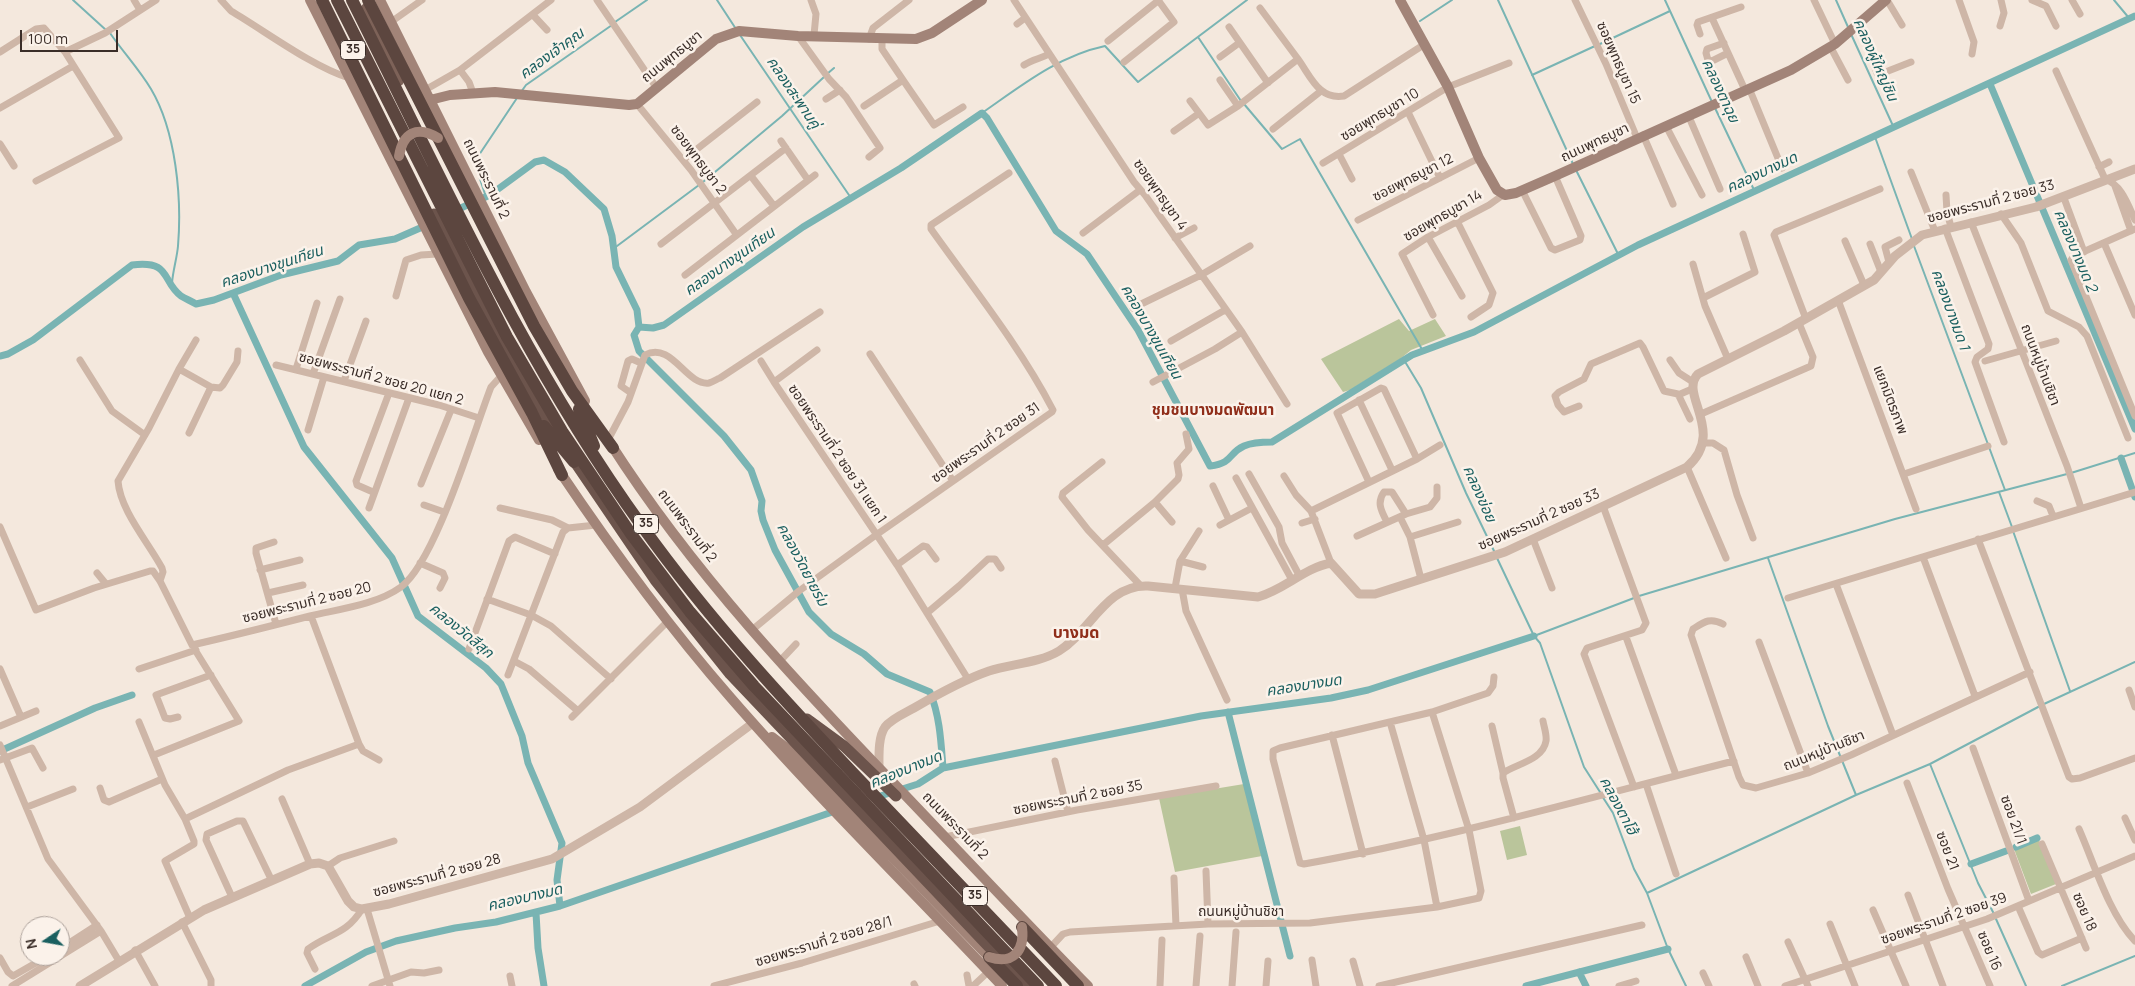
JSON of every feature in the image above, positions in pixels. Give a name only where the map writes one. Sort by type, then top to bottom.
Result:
[{"type":"highway","points":[[322,0],[481,321],[532,412],[562,475]]},
{"type":"highway","points":[[337,0],[378,100]]},
{"type":"highway","points":[[337,0],[482,290],[519,359],[580,459],[631,534],[690,612],[754,686],[1038,986]]},
{"type":"highway","points":[[354,0],[403,91]]},
{"type":"highway","points":[[354,0],[519,330],[574,425],[637,520],[680,577],[764,679],[1056,986]]},
{"type":"highway","points":[[368,0],[521,301],[572,391],[611,444]]},
{"type":"highway","name":"35","points":[[403,91],[540,359],[599,457],[673,562],[767,677],[1061,986]]},
{"type":"highway","name":"35","points":[[378,100],[449,243],[517,371],[576,465],[655,580],[730,674],[832,794],[865,816],[1026,986]]},
{"type":"highway","points":[[572,391],[599,457]]},
{"type":"highway","points":[[532,412],[576,465]]},
{"type":"highway","points":[[807,719],[844,746],[886,782],[896,796]]},
{"type":"highway","points":[[1022,927],[1078,986]]},
{"type":"highway","points":[[989,957],[1017,986]]},
{"type":"main road","name":"35","points":[[310,0],[435,251],[501,376],[562,475],[596,525],[668,621],[753,723],[832,794],[849,824],[1002,986]]},
{"type":"main road","name":"35","points":[[328,0],[378,100]]},
{"type":"main road","name":"35","points":[[362,0],[403,91]]},
{"type":"main road","name":"ถนนพระรามที่ 2","points":[[380,0],[489,220],[554,345],[611,444],[668,529],[779,662],[879,768],[886,782],[908,799],[1088,986]]},
{"type":"main road","name":"ถนนพุทธบูชา","points":[[637,104],[716,39],[734,32],[882,40],[916,39],[932,33],[982,0]]},
{"type":"main road","points":[[1400,0],[1448,87],[1479,158],[1497,190],[1503,195]]},
{"type":"main road","name":"ถนนพุทธบูชา","points":[[1503,195],[1522,190],[1555,176],[1791,70],[1832,45],[1887,0]]},
{"type":"main road","points":[[427,95],[508,93],[617,106],[637,104]]},
{"type":"main road","points":[[399,156],[403,142],[412,133],[425,131],[438,138]]},
{"type":"main road","points":[[861,749],[886,782]]},
{"type":"main road","points":[[832,794],[989,957],[1003,960],[1015,954],[1022,942],[1022,927],[896,796]]},
{"type":"street","points":[[134,0],[140,10]]},
{"type":"street","points":[[65,52],[105,33],[156,0]]},
{"type":"street","points":[[221,0],[231,11],[307,57],[349,78]]},
{"type":"street","points":[[391,22],[422,0]]},
{"type":"street","points":[[427,95],[552,0]]},
{"type":"street","points":[[598,0],[656,87]]},
{"type":"street","points":[[810,0],[816,14],[814,35]]},
{"type":"street","points":[[869,39],[873,28],[909,0]]},
{"type":"street","name":"ซอยพุทธบูชา 4","points":[[1014,0],[1140,190],[1242,332],[1287,404]]},
{"type":"street","points":[[1108,41],[1158,0],[1174,22],[1124,62]]},
{"type":"street","name":"ซอยพุทธบูชา 15","points":[[1575,0],[1673,204]]},
{"type":"street","points":[[1814,0],[1848,80]]},
{"type":"street","points":[[1887,0],[1902,25]]},
{"type":"street","points":[[1959,0],[1974,42],[1972,54]]},
{"type":"street","points":[[2000,26],[2004,13],[2001,0]]},
{"type":"street","points":[[2032,0],[2046,6],[2056,26]]},
{"type":"street","points":[[2072,0],[2080,14]]},
{"type":"street","points":[[1700,34],[1697,24],[1741,7]]},
{"type":"street","points":[[1260,8],[1321,91],[1332,97],[1344,96],[1425,44]]},
{"type":"street","points":[[533,15],[548,30]]},
{"type":"street","points":[[1017,24],[1025,18]]},
{"type":"street","points":[[1712,18],[1747,89],[1782,168]]},
{"type":"street","points":[[1229,27],[1268,83]]},
{"type":"street","points":[[0,52],[40,28],[44,28],[65,52],[119,138],[36,181]]},
{"type":"street","points":[[1853,28],[1877,73],[1911,62]]},
{"type":"street","points":[[798,36],[829,79],[840,90],[880,148],[869,157]]},
{"type":"street","points":[[882,40],[882,49],[934,125],[964,107]]},
{"type":"street","points":[[1220,57],[1239,43]]},
{"type":"street","points":[[1724,43],[1707,49],[1708,60],[1712,61],[1728,53]]},
{"type":"street","points":[[1024,65],[1034,59],[1052,60]]},
{"type":"street","points":[[1190,101],[1207,125],[1238,106],[1298,59]]},
{"type":"street","name":"ซอยพุทธบูชา 10","points":[[1323,163],[1448,87],[1509,63]]},
{"type":"street","points":[[0,108],[73,66]]},
{"type":"street","points":[[460,70],[469,82],[473,93]]},
{"type":"street","points":[[2056,71],[2105,179],[2121,191],[2135,220]]},
{"type":"street","points":[[864,106],[903,80]]},
{"type":"street","points":[[1220,80],[1238,106]]},
{"type":"street","points":[[826,99],[840,90]]},
{"type":"street","points":[[1273,129],[1321,91]]},
{"type":"street","points":[[683,160],[757,102]]},
{"type":"street","name":"ซอยพุทธบูชา 2","points":[[637,104],[683,160],[736,234]]},
{"type":"street","points":[[1408,112],[1440,178]]},
{"type":"street","points":[[1174,131],[1198,114]]},
{"type":"street","points":[[1689,117],[1720,189]]},
{"type":"street","points":[[1666,126],[1702,195]]},
{"type":"street","points":[[781,141],[808,180]]},
{"type":"street","points":[[0,144],[14,166]]},
{"type":"street","points":[[661,244],[786,148]]},
{"type":"street","points":[[1339,154],[1352,179]]},
{"type":"street","name":"ซอยพุทธบูชา 12","points":[[1358,220],[1479,158]]},
{"type":"street","points":[[2099,167],[2109,162]]},
{"type":"street","name":"ซอยพระรามที่ 2 ซอย 33","points":[[1692,386],[1698,374],[1803,321],[1864,285],[1881,272],[1889,262],[1913,241],[1948,227],[1973,226],[2001,214],[2047,204],[2105,179],[2135,169]]},
{"type":"street","points":[[1911,172],[1935,231]]},
{"type":"street","name":"ซอยพระรามที่ 2 ซอย 31","points":[[752,630],[797,593],[876,535],[1053,411],[1023,358],[931,225],[1009,173]]},
{"type":"street","points":[[685,274],[815,175]]},
{"type":"street","points":[[751,176],[774,206]]},
{"type":"street","points":[[1522,190],[1551,248],[1556,250],[1564,248],[1580,240],[1581,236],[1555,176]]},
{"type":"street","points":[[2115,185],[2133,230],[2072,258],[2071,262],[2135,416]]},
{"type":"street","points":[[1701,414],[1812,366],[1813,357],[1803,321],[1774,235],[1776,232],[1880,188]]},
{"type":"street","points":[[1083,233],[1140,190]]},
{"type":"street","name":"ซอยพุทธบูชา 14","points":[[1433,315],[1402,256],[1428,237],[1489,205],[1503,195]]},
{"type":"street","points":[[1946,195],[1948,227],[1989,344],[1988,349],[1975,362],[2004,442]]},
{"type":"street","points":[[2064,198],[2084,252]]},
{"type":"street","points":[[2001,214],[2021,243],[2048,311],[2079,327],[2087,336],[2128,438]]},
{"type":"street","points":[[1457,221],[1493,293],[1489,305],[1471,317]]},
{"type":"street","name":"ถนนหมู่บ้านชิชา","points":[[1973,226],[2067,466],[2081,508]]},
{"type":"street","points":[[1175,238],[1194,228]]},
{"type":"street","points":[[1703,298],[1755,272],[1743,234]]},
{"type":"street","points":[[1428,237],[1462,296]]},
{"type":"street","points":[[1889,262],[1885,247],[1899,240]]},
{"type":"street","points":[[1845,241],[1864,285]]},
{"type":"street","points":[[1870,244],[1881,272]]},
{"type":"street","points":[[2104,244],[2135,315]]},
{"type":"street","points":[[1133,308],[1201,275],[1250,246]]},
{"type":"street","points":[[396,296],[406,260],[435,251]]},
{"type":"street","points":[[1693,264],[1703,298],[1728,359]]},
{"type":"street","points":[[313,374],[340,299]]},
{"type":"street","name":"แยกมิตรภาพ","points":[[1838,300],[1916,509]]},
{"type":"street","points":[[296,369],[318,303]]},
{"type":"street","points":[[1171,341],[1225,310]]},
{"type":"street","points":[[611,444],[645,355],[652,351],[662,353],[701,382],[709,382],[720,378],[820,312]]},
{"type":"street","points":[[344,381],[366,321]]},
{"type":"street","points":[[1155,381],[1215,349],[1242,332]]},
{"type":"street","points":[[160,581],[164,572],[134,522],[118,485],[122,472],[145,435],[196,340]]},
{"type":"street","points":[[1985,361],[2056,341]]},
{"type":"street","points":[[1578,406],[1564,412],[1555,396],[1584,379],[1590,364],[1637,343],[1644,346],[1664,391],[1678,395],[1690,419]]},
{"type":"street","name":"ซอยพระรามที่ 2 ซอย 31 แยก 1","points":[[817,350],[774,382],[897,565],[968,679]]},
{"type":"street","points":[[179,369],[211,387],[220,388],[237,362],[238,351]]},
{"type":"street","points":[[870,354],[953,481]]},
{"type":"street","points":[[631,393],[622,386],[628,362],[632,359],[641,362]]},
{"type":"street","points":[[80,360],[112,411],[145,435]]},
{"type":"street","points":[[1670,360],[1679,373],[1692,386],[1704,429],[1703,443],[1714,443],[1724,450],[1736,494],[1753,538]]},
{"type":"street","points":[[761,361],[774,382]]},
{"type":"street","name":"ซอยพระรามที่ 2 ซอย 20 แยก 2","points":[[276,365],[344,381],[479,418]]},
{"type":"street","name":"ซอยพระรามที่ 2 ซอย 20","points":[[139,669],[194,647],[372,600],[388,595],[401,587],[420,563],[444,512],[490,387],[501,376]]},
{"type":"street","points":[[308,430],[324,377]]},
{"type":"street","points":[[1678,395],[1692,386]]},
{"type":"street","points":[[189,433],[211,387]]},
{"type":"street","points":[[1369,482],[1337,413],[1381,388],[1384,389],[1417,459]]},
{"type":"street","points":[[373,492],[360,487],[356,481],[389,393]]},
{"type":"street","points":[[368,508],[409,398]]},
{"type":"street","points":[[1358,400],[1392,470]]},
{"type":"street","points":[[421,484],[451,410]]},
{"type":"street","points":[[1103,545],[1155,502],[1178,479],[1177,463],[1189,450],[1190,444],[1186,434]]},
{"type":"street","name":"ซอยพระรามที่ 2 ซอย 33","points":[[1331,563],[1359,594],[1375,594],[1486,559],[1604,510],[1687,467],[1700,452],[1703,443]]},
{"type":"street","points":[[1311,511],[1417,459],[1440,445]]},
{"type":"street","points":[[1904,474],[1988,446]]},
{"type":"street","points":[[1102,462],[1062,495],[1088,530],[1140,585]]},
{"type":"street","points":[[1687,467],[1726,558]]},
{"type":"street","points":[[1249,474],[1279,527],[1282,543],[1296,577]]},
{"type":"street","points":[[879,768],[879,754],[885,728],[941,692],[968,679],[1058,651],[1081,631],[1114,595],[1123,590],[1140,585],[1258,597],[1296,577],[1331,563],[1311,511],[1296,495],[1284,476]]},
{"type":"street","points":[[1236,478],[1252,508],[1296,577]]},
{"type":"street","points":[[1213,486],[1229,520]]},
{"type":"street","points":[[1357,536],[1387,522],[1430,507],[1437,498],[1437,487]]},
{"type":"street","points":[[1387,522],[1379,504],[1380,497],[1384,492],[1392,492],[1403,516],[1421,579]]},
{"type":"street","points":[[1788,598],[2131,493]]},
{"type":"street","points":[[2037,501],[2049,506],[2053,516]]},
{"type":"street","points":[[1155,502],[1172,522]]},
{"type":"street","points":[[424,505],[444,512]]},
{"type":"street","points":[[500,508],[552,520],[568,528]]},
{"type":"street","points":[[1220,525],[1252,508]]},
{"type":"street","points":[[1604,510],[1643,613],[1645,628],[1626,637],[1587,648],[1584,654],[1634,787]]},
{"type":"street","points":[[1302,523],[1314,520]]},
{"type":"street","points":[[1410,537],[1458,522]]},
{"type":"street","points":[[508,675],[563,532],[568,528],[596,525]]},
{"type":"street","points":[[0,527],[36,610],[106,584],[150,571],[160,581],[194,647],[239,721],[154,755]]},
{"type":"street","points":[[1199,531],[1180,561],[1178,589],[1227,700]]},
{"type":"street","points":[[469,649],[512,538],[515,537],[555,554]]},
{"type":"street","points":[[1533,538],[1552,588]]},
{"type":"street","points":[[1978,539],[2046,714],[2066,773],[2072,779],[2080,778],[2135,758]]},
{"type":"street","points":[[274,542],[256,548],[260,570],[276,624]]},
{"type":"street","points":[[897,565],[923,546],[927,546],[936,559]]},
{"type":"street","points":[[1923,556],[1976,696]]},
{"type":"street","points":[[927,613],[960,586],[988,559],[994,559],[1001,568]]},
{"type":"street","points":[[260,570],[300,560]]},
{"type":"street","points":[[1180,561],[1203,567]]},
{"type":"street","points":[[420,563],[444,573],[445,578],[440,588]]},
{"type":"street","points":[[97,573],[106,584]]},
{"type":"street","points":[[1836,584],[1893,735]]},
{"type":"street","points":[[268,594],[303,585]]},
{"type":"street","points":[[487,599],[531,615],[556,628],[611,679]]},
{"type":"street","points":[[310,616],[358,744],[379,760]]},
{"type":"street","name":"ถนนหมู่บ้านชิชา","points":[[1723,624],[1716,620],[1706,621],[1693,629],[1692,635],[1739,777],[1743,785],[1749,788],[1767,786],[1808,773],[2030,672]]},
{"type":"street","points":[[572,717],[668,621]]},
{"type":"street","points":[[1626,637],[1676,775]]},
{"type":"street","points":[[1760,642],[1808,773]]},
{"type":"street","points":[[779,662],[796,644]]},
{"type":"street","points":[[514,661],[529,669],[578,711]]},
{"type":"street","points":[[0,669],[21,717]]},
{"type":"street","points":[[178,717],[165,718],[156,694],[211,675]]},
{"type":"street","points":[[1494,677],[1493,686],[1488,693],[1432,712],[1273,751],[1273,759],[1298,860],[1304,864],[1363,854],[1469,830],[1734,761]]},
{"type":"street","points":[[2129,690],[2135,707]]},
{"type":"street","points":[[0,726],[36,711]]},
{"type":"street","points":[[1432,712],[1469,830]]},
{"type":"street","points":[[1503,773],[1533,758],[1542,748],[1546,738],[1543,721]]},
{"type":"street","points":[[139,722],[154,755],[162,779],[185,819],[194,844],[165,861],[186,920],[211,980],[210,986]]},
{"type":"street","points":[[1390,722],[1424,840],[1437,907]]},
{"type":"street","name":"ซอยพระรามที่ 2 ซอย 28","points":[[328,866],[351,904],[365,909],[552,859],[640,807],[753,723]]},
{"type":"street","points":[[1492,726],[1514,818]]},
{"type":"street","points":[[1332,736],[1363,854]]},
{"type":"street","points":[[185,819],[288,770],[358,744]]},
{"type":"street","points":[[43,768],[32,748],[2,753],[48,858],[99,928],[119,960]]},
{"type":"street","name":"ซอย 21/1","points":[[1972,748],[2029,901]]},
{"type":"street","points":[[1055,760],[1068,812]]},
{"type":"street","points":[[100,788],[104,800],[109,802],[162,779]]},
{"type":"street","name":"ซอย 21","points":[[1907,783],[1964,927]]},
{"type":"street","points":[[1646,784],[1676,874]]},
{"type":"street","name":"ซอยพระรามที่ 2 ซอย 35","points":[[944,837],[1068,812],[1216,786]]},
{"type":"street","points":[[27,807],[74,789]]},
{"type":"street","points":[[282,799],[310,864]]},
{"type":"street","points":[[2126,818],[2135,840]]},
{"type":"street","points":[[232,897],[206,840],[207,834],[237,821],[243,821],[271,879]]},
{"type":"street","points":[[2079,829],[2111,903],[2125,929],[2135,941]]},
{"type":"street","name":"ถนนหมู่บ้านชิชา","points":[[1050,948],[1063,934],[1070,932],[1208,924],[1279,924],[1373,916],[1476,900],[1481,895],[1469,830]]},
{"type":"street","points":[[80,986],[186,920],[232,897],[310,864],[328,866],[340,858],[394,841]]},
{"type":"street","name":"ซอย 18","points":[[2042,844],[2086,948]]},
{"type":"street","name":"ซอยพระรามที่ 2 ซอย 39","points":[[1785,986],[1806,983],[1890,951],[1987,920],[2135,856]]},
{"type":"street","points":[[1206,871],[1208,924]]},
{"type":"street","points":[[1174,878],[1176,926]]},
{"type":"street","points":[[1908,895],[1943,986]]},
{"type":"street","points":[[2018,906],[2040,954],[2046,955],[2082,938]]},
{"type":"street","points":[[365,909],[389,983]]},
{"type":"street","points":[[315,969],[307,953],[308,949],[347,928],[365,909]]},
{"type":"street","points":[[1872,910],[1906,986]]},
{"type":"street","name":"ซอยพระรามที่ 2 ซอย 28/1","points":[[714,986],[828,956],[940,920]]},
{"type":"street","points":[[1379,986],[1642,924]]},
{"type":"street","points":[[1830,924],[1855,986]]},
{"type":"street","name":"ซอย 16","points":[[1964,927],[1990,986]]},
{"type":"street","points":[[70,944],[99,928]]},
{"type":"street","points":[[12,986],[99,928]]},
{"type":"street","points":[[1232,986],[1236,932]]},
{"type":"street","points":[[1196,986],[1200,936]]},
{"type":"street","points":[[1160,986],[1162,940]]},
{"type":"street","points":[[1788,942],[1806,983]]},
{"type":"street","points":[[135,950],[155,986]]},
{"type":"street","points":[[1746,957],[1758,986]]},
{"type":"street","points":[[0,958],[8,972],[13,976],[30,966]]},
{"type":"street","points":[[1312,960],[1316,986]]},
{"type":"street","points":[[1353,961],[1360,986]]},
{"type":"street","points":[[1266,986],[1268,962]]},
{"type":"street","points":[[372,986],[389,983],[411,972],[424,973],[439,970]]},
{"type":"street","points":[[967,975],[971,986],[989,971]]},
{"type":"street","points":[[1703,973],[1709,986]]},
{"type":"street","points":[[510,976],[512,986]]},
{"type":"street","points":[[1619,986],[1636,981]]},
{"type":"green space","points":[[1399,319],[1409,331],[1435,319],[1446,336],[1411,350],[1350,390],[1343,392],[1321,359]]},
{"type":"green space","points":[[1244,784],[1262,856],[1175,872],[1159,798]]},
{"type":"green space","points":[[1520,826],[1527,855],[1507,860],[1500,831]]},
{"type":"green space","points":[[2039,840],[2056,884],[2031,894],[2014,849]]},
{"type":"waterway","points":[[73,0],[106,30]]},
{"type":"waterway","name":"คลองเจ้าคุณ","points":[[615,22],[647,0]]},
{"type":"waterway","name":"คลองสะพานคู่","points":[[717,0],[736,29]]},
{"type":"waterway","points":[[982,113],[1056,64],[1105,46],[1138,82],[1247,0]]},
{"type":"waterway","points":[[1420,21],[1452,0]]},
{"type":"waterway","points":[[1498,0],[1573,164]]},
{"type":"waterway","name":"คลองตาฉุย","points":[[1665,0],[1712,102]]},
{"type":"waterway","name":"คลองผู้ใหญ่ชิน","points":[[1836,0],[1848,27]]},
{"type":"waterway","points":[[2114,0],[2129,18]]},
{"type":"waterway","points":[[1600,44],[1670,11]]},
{"type":"waterway","name":"คลองบางขุนเทียน","points":[[454,211],[490,195],[535,162],[544,160],[565,172],[604,209],[612,236],[616,267],[637,310],[639,327],[653,328],[664,325],[803,227],[901,168],[982,113],[987,118],[1056,231],[1087,254],[1138,330],[1210,466],[1223,463],[1244,446],[1254,443],[1272,442],[1412,355],[1474,332],[1638,245],[2135,16]]},
{"type":"waterway","name":"คลองเจ้าคุณ","points":[[521,92],[526,85],[612,25]]},
{"type":"waterway","points":[[110,33],[151,89],[160,106],[172,144],[179,207],[178,246],[172,283]]},
{"type":"waterway","name":"คลองผู้ใหญ่ชิน","points":[[1851,34],[1894,128]]},
{"type":"waterway","name":"คลองสะพานคู่","points":[[740,35],[851,198]]},
{"type":"waterway","points":[[1198,37],[1241,101]]},
{"type":"waterway","points":[[1532,75],[1595,46]]},
{"type":"waterway","points":[[827,74],[834,68]]},
{"type":"waterway","points":[[703,182],[782,116],[824,77]]},
{"type":"waterway","name":"คลองบางมด 2","points":[[1990,84],[2135,429]]},
{"type":"waterway","name":"คลองเจ้าคุณ","points":[[486,197],[476,167],[479,155],[517,98]]},
{"type":"waterway","points":[[1244,104],[1282,149],[1300,139],[1423,351]]},
{"type":"waterway","name":"คลองตาฉุย","points":[[1715,108],[1755,192]]},
{"type":"waterway","name":"คลองบางมด 1","points":[[1875,137],[1912,239]]},
{"type":"waterway","points":[[1576,170],[1619,256]]},
{"type":"waterway","points":[[613,249],[699,185]]},
{"type":"waterway","name":"คลองบางขุนเทียน","points":[[0,356],[8,354],[33,340],[132,265],[145,264],[160,269],[181,296],[196,304],[214,300],[281,275],[338,261],[359,245],[395,239],[427,225]]},
{"type":"waterway","name":"คลองบางมด 1","points":[[1914,246],[2005,490]]},
{"type":"waterway","name":"คลองวัดสีสุก","points":[[233,293],[304,447],[392,558],[418,616],[486,668],[501,684],[522,736],[528,763],[562,843],[557,880],[560,906]]},
{"type":"waterway","name":"คลองวัดยายร่ม","points":[[639,327],[634,335],[639,351],[724,436],[751,470],[762,501],[761,511],[763,520],[775,550],[809,612],[831,634],[864,654],[887,674],[930,692],[938,720],[943,768]]},
{"type":"waterway","name":"คลองข่อย","points":[[1404,360],[1421,388],[1466,493],[1495,553]]},
{"type":"waterway","points":[[2071,473],[2135,453]]},
{"type":"waterway","points":[[2121,458],[2135,497]]},
{"type":"waterway","points":[[1639,596],[1895,519],[2067,474]]},
{"type":"waterway","points":[[1999,492],[2012,527]]},
{"type":"waterway","points":[[2013,531],[2070,691]]},
{"type":"waterway","name":"คลองตาโฮ้","points":[[1497,558],[1534,636],[1540,643],[1584,767],[1600,792]]},
{"type":"waterway","points":[[1768,558],[1828,726],[1856,795]]},
{"type":"waterway","points":[[1534,636],[1634,598]]},
{"type":"waterway","name":"คลองบางมด","points":[[874,798],[918,784],[943,768],[1201,716],[1331,698],[1368,690],[1534,636]]},
{"type":"waterway","points":[[2044,704],[2135,662]]},
{"type":"waterway","points":[[0,751],[95,708],[132,695]]},
{"type":"waterway","points":[[1930,764],[2040,706]]},
{"type":"waterway","points":[[1228,712],[1290,956]]},
{"type":"waterway","points":[[1647,893],[1856,795],[1930,764],[1978,883],[1994,914]]},
{"type":"waterway","name":"คลองตาโฮ้","points":[[1602,796],[1613,813],[1634,869],[1647,893],[1668,949],[1686,986]]},
{"type":"waterway","name":"คลองบางมด","points":[[305,986],[366,952],[396,941],[455,928],[496,922],[560,906],[838,810]]},
{"type":"waterway","points":[[2016,847],[2037,838]]},
{"type":"waterway","points":[[1971,864],[2006,851]]},
{"type":"waterway","points":[[536,913],[538,948],[544,986]]},
{"type":"waterway","points":[[1996,919],[2026,986]]},
{"type":"waterway","points":[[1526,986],[1668,949]]},
{"type":"waterway","points":[[2062,986],[2135,956]]},
{"type":"waterway","points":[[1579,972],[1586,986]]},
{"type":"district","name":"ชุมชนบางมดพัฒนา","points":[[1213,411]]},
{"type":"district","name":"บางมด","points":[[1076,634]]}]
